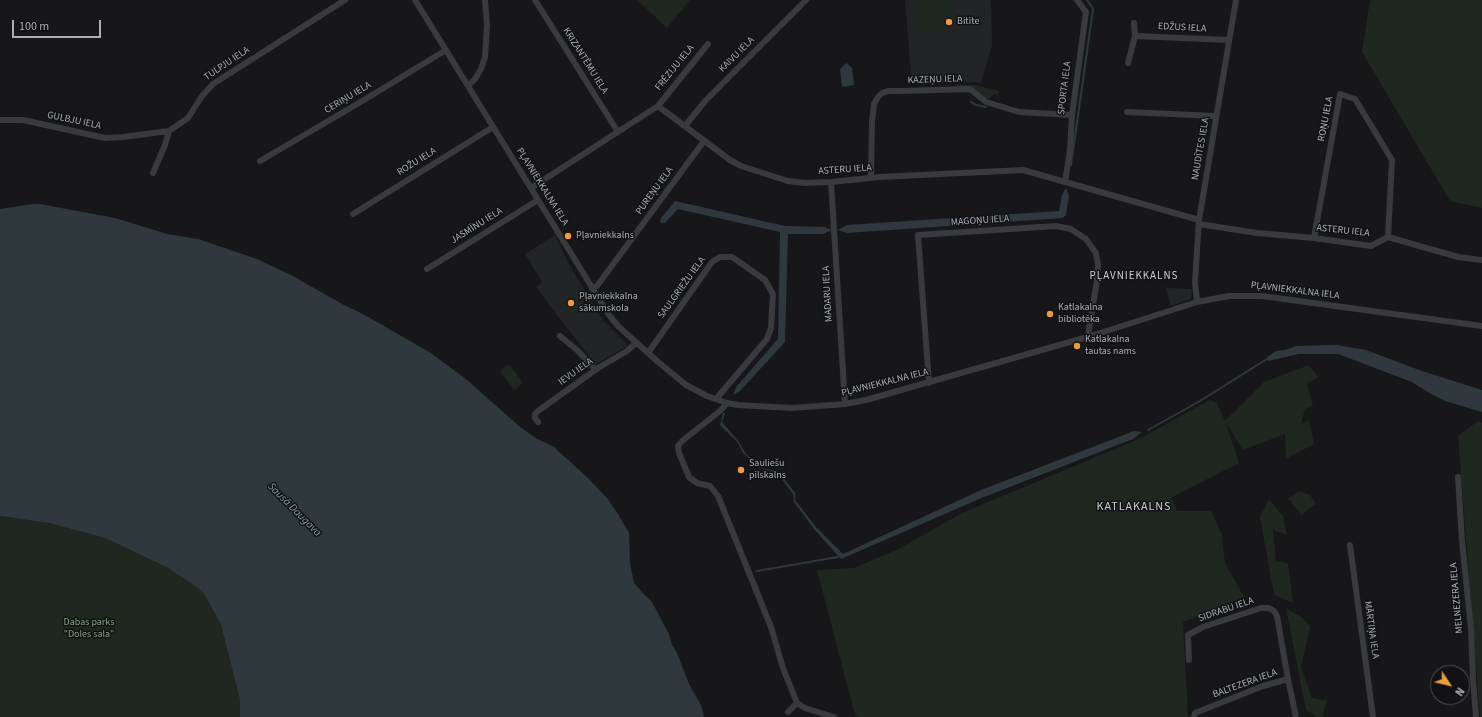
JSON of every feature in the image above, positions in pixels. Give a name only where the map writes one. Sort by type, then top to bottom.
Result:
[{"type":"street","name":"TULPJU IELA","points":[[169,131],[188,118],[202,96],[213,84],[345,0]]},
{"type":"street","name":"PĻAVNIEKKALNA IELA","points":[[415,0],[601,305],[618,326],[636,343],[686,385],[727,403],[792,408],[845,404],[929,383],[1197,302],[1230,296],[1262,296],[1482,326]]},
{"type":"street","points":[[468,86],[478,74],[485,57],[487,25],[485,0]]},
{"type":"street","name":"KRIZANTĒMU IELA","points":[[535,0],[618,132]]},
{"type":"street","name":"KAIVU IELA","points":[[685,126],[706,100],[806,0]]},
{"type":"street","name":"SPORTA IELA","points":[[1065,182],[1070,150],[1072,115],[1086,12],[1077,0]]},
{"type":"street","name":"NAUDĪTES IELA","points":[[1197,302],[1195,282],[1199,222],[1236,0]]},
{"type":"street","points":[[1128,62],[1135,36],[1134,23]]},
{"type":"street","name":"EDŽUS IELA","points":[[1135,36],[1229,40]]},
{"type":"street","name":"FRĒZIJU IELA","points":[[658,106],[708,44]]},
{"type":"street","name":"CERIŅU IELA","points":[[260,161],[446,50]]},
{"type":"street","name":"KAZEŅU IELA","points":[[871,178],[872,122],[874,104],[882,93],[888,91],[902,92],[970,89],[989,104],[1019,112],[1072,115]]},
{"type":"street","name":"ROŅU IELA","points":[[1314,238],[1340,94],[1355,98],[1392,160],[1388,237]]},
{"type":"street","points":[[531,188],[658,106]]},
{"type":"street","name":"ASTERU IELA","points":[[658,106],[740,166],[777,178],[796,182],[831,182],[871,178],[1024,170],[1199,222],[1257,233],[1314,238],[1371,246],[1388,237]]},
{"type":"street","points":[[1127,112],[1216,116]]},
{"type":"street","name":"GULBJU IELA","points":[[0,120],[23,120],[104,138],[169,131]]},
{"type":"street","name":"ROŽU IELA","points":[[353,214],[493,127]]},
{"type":"street","points":[[153,173],[166,145],[169,131]]},
{"type":"street","name":"PUREŅU IELA","points":[[592,289],[602,279],[704,141]]},
{"type":"street","name":"MADARU IELA","points":[[831,182],[845,404]]},
{"type":"street","name":"JASMĪNU IELA","points":[[427,269],[538,200]]},
{"type":"street","name":"MAGOŅU IELA","points":[[929,383],[918,235],[1056,226],[1071,229],[1086,239],[1096,253],[1097,259],[1097,280],[1088,336]]},
{"type":"street","points":[[1388,237],[1458,257],[1482,260]]},
{"type":"street","name":"SAULGRIEŽU IELA","points":[[648,353],[712,262],[720,257],[732,257],[764,280],[773,294],[771,328],[767,339],[716,399]]},
{"type":"street","points":[[560,336],[577,350],[594,368],[594,371]]},
{"type":"street","name":"IEVU IELA","points":[[538,422],[535,418],[535,414],[538,411],[594,371],[628,351],[636,343]]},
{"type":"street","points":[[727,403],[720,411],[682,441],[678,446],[679,453],[689,477],[697,483],[710,486],[718,496],[771,627],[783,668],[798,702],[805,708],[834,717]]},
{"type":"street","name":"MELNEZERA IELA","points":[[1458,477],[1462,541],[1471,629],[1476,717]]},
{"type":"street","name":"MĀRTIŅA IELA","points":[[1350,545],[1373,717]]},
{"type":"street","name":"SIDRABU IELA","points":[[1189,660],[1188,635],[1202,627],[1261,608],[1269,608],[1274,611],[1277,616],[1288,679]]},
{"type":"street","name":"BALTEZERA IELA","points":[[1194,715],[1263,686],[1288,679],[1296,717]]},
{"type":"street","points":[[788,712],[798,702]]},
{"type":"shaded area","name":"Bitīte","points":[[905,0],[991,0],[992,45],[981,83],[912,84]]},
{"type":"shaded area","name":"Pļavniekkalna sākumskola","points":[[555,235],[570,266],[603,320],[626,343],[627,346],[595,365],[536,287],[542,282],[525,254]]},
{"type":"shaded area","points":[[1166,288],[1192,289],[1191,299],[1171,306]]},
{"type":"green space","points":[[637,0],[690,0],[667,28]]},
{"type":"green space","points":[[913,0],[952,0],[953,21],[950,26],[944,30],[917,31],[914,27],[916,13]]},
{"type":"green space","points":[[1370,0],[1482,0],[1482,208],[1450,201],[1362,52]]},
{"type":"green space","points":[[954,85],[975,85],[1000,91],[998,93],[999,96],[994,94],[987,101],[974,89]]},
{"type":"green space","points":[[509,364],[523,383],[514,390],[500,371]]},
{"type":"green space","points":[[1309,365],[1318,377],[1307,384],[1313,406],[1305,409],[1301,424],[1309,420],[1314,444],[1286,459],[1285,434],[1243,450],[1226,423],[1239,463],[1172,497],[1177,511],[1211,511],[1222,535],[1225,563],[1244,597],[1183,622],[1188,717],[859,717],[855,715],[817,570],[854,568],[899,549],[962,513],[1139,439],[1210,400],[1217,403],[1225,421],[1264,382]]},
{"type":"green space","points":[[1478,421],[1482,423],[1482,717],[1480,717],[1458,436]]},
{"type":"green space","points":[[1300,491],[1310,495],[1316,504],[1308,509],[1302,516],[1288,498]]},
{"type":"green space","points":[[1269,499],[1283,516],[1287,535],[1273,530],[1276,561],[1288,563],[1293,603],[1274,595],[1260,517]]},
{"type":"green space","name":"Dabas parks \"Doles sala\"","points":[[0,516],[49,523],[105,538],[168,568],[198,588],[205,595],[221,625],[240,700],[240,717],[0,717]]},
{"type":"green space","points":[[1286,608],[1303,618],[1310,627],[1301,667],[1312,698],[1327,701],[1322,717],[1316,717],[1306,710]]},
{"type":"water","points":[[847,63],[852,68],[854,85],[842,87],[840,70]]},
{"type":"water","points":[[1066,188],[1069,196],[1066,215],[1063,218],[847,233],[838,230],[847,225],[1059,211],[1062,195]]},
{"type":"water","points":[[675,201],[785,226],[824,227],[832,230],[823,234],[788,234],[785,342],[740,391],[733,395],[736,387],[778,339],[780,232],[678,209],[665,223],[661,223],[661,218]]},
{"type":"water","name":"Sausā Daugava","points":[[33,204],[115,218],[167,234],[198,239],[257,259],[293,276],[431,353],[467,380],[519,426],[534,437],[554,447],[588,478],[607,498],[629,533],[630,563],[634,583],[652,602],[669,634],[672,645],[677,653],[689,684],[701,705],[704,717],[240,717],[240,700],[221,625],[205,595],[198,588],[168,568],[105,538],[49,523],[0,516],[0,209]]},
{"type":"water","points":[[1337,345],[1366,350],[1422,371],[1482,390],[1482,412],[1445,401],[1412,382],[1338,354],[1299,354],[1268,361],[1267,357],[1276,351],[1285,350],[1296,346]]},
{"type":"water","points":[[723,413],[725,413],[722,422],[739,442],[746,454],[761,468],[779,472],[795,493],[795,500],[816,527],[843,554],[981,490],[1134,431],[1142,432],[1133,439],[984,497],[841,559],[814,529],[794,502],[793,494],[778,474],[760,468],[743,453],[738,443],[720,425]]},
{"type":"waterway","points":[[1071,165],[1093,9],[1087,0]]},
{"type":"waterway","points":[[971,102],[976,105],[986,107]]},
{"type":"waterway","points":[[1148,430],[1200,401],[1267,359]]},
{"type":"waterway","points":[[757,571],[838,557]]},
{"type":"place","name":"Bitīte","points":[[949,22]]},
{"type":"place","name":"Pļavniekkalns","points":[[568,236]]},
{"type":"place","name":"Pļavniekkalna sākumskola","points":[[571,303]]},
{"type":"place","name":"Katlakalna bibliotēka","points":[[1050,314]]},
{"type":"place","name":"Katlakalna tautas nams","points":[[1077,346]]},
{"type":"place","name":"Sauliešu pilskalns","points":[[741,470]]},
{"type":"district","name":"PĻAVNIEKKALNS","points":[[1134,277]]},
{"type":"district","name":"KATLAKALNS","points":[[1134,507]]}]
